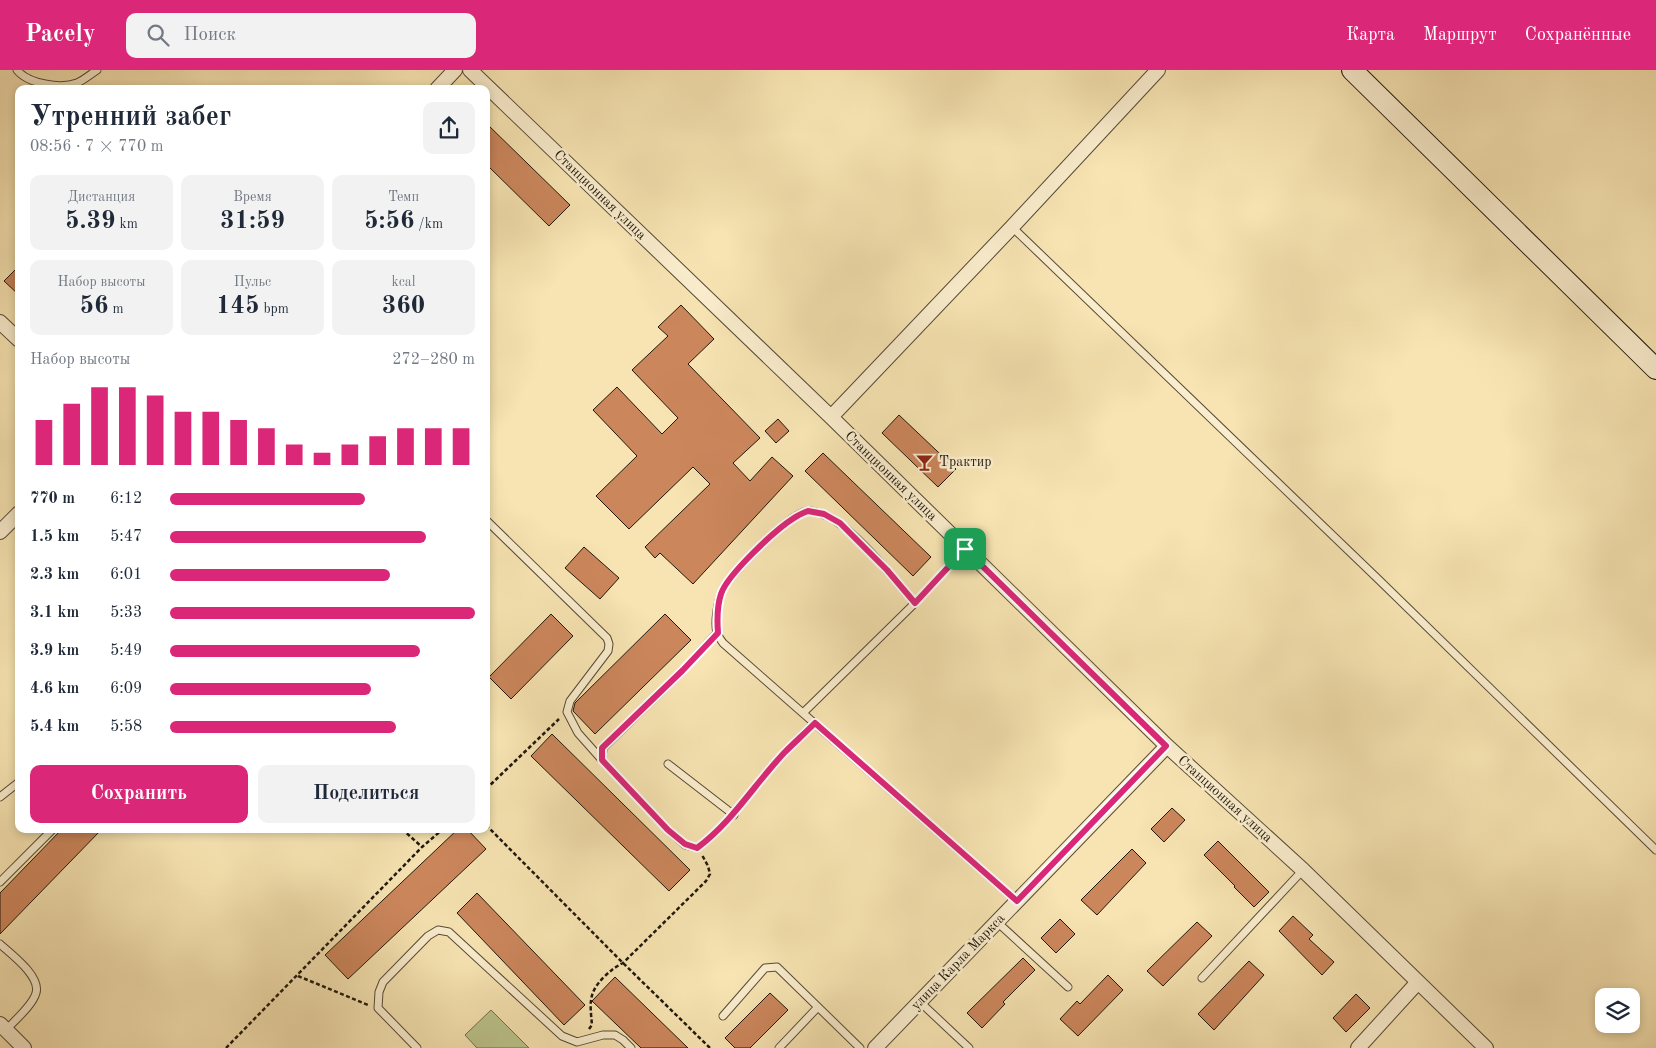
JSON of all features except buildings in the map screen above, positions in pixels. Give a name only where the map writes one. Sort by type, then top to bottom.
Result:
[{"type":"main road","points":[[1352,70],[1656,369]]},
{"type":"street","points":[[441,85],[455,70]]},
{"type":"street","name":"Станционная улица","points":[[470,70],[486,85]]},
{"type":"street","points":[[831,417],[1158,70]]},
{"type":"street","name":"Станционная улица","points":[[490,89],[831,417],[1166,746],[1303,870],[1486,1048]]},
{"type":"street","points":[[2,326],[15,337]]},
{"type":"street","points":[[0,532],[15,517]]},
{"type":"street","name":"улица Карла Маркса","points":[[875,1048],[1166,746]]},
{"type":"street","points":[[1358,1048],[1418,982]]},
{"type":"street","points":[[3,1027],[24,1048]]},
{"type":"lane","points":[[17,70],[21,74],[45,85]]},
{"type":"lane","points":[[57,85],[76,83],[97,70]]},
{"type":"lane","points":[[1012,227],[1377,578],[1656,850]]},
{"type":"lane","points":[[915,603],[887,570],[840,523],[824,514],[808,511],[792,518],[766,540],[729,579],[721,593],[718,633],[723,643],[1017,901]]},
{"type":"lane","points":[[490,524],[607,638],[609,644],[608,651],[570,701],[567,712],[578,732],[602,760],[668,830],[685,844],[697,848],[708,840],[734,815],[783,754],[815,723]]},
{"type":"lane","points":[[803,713],[915,603],[965,549]]},
{"type":"lane","points":[[602,760],[602,748],[683,670],[718,633]]},
{"type":"lane","points":[[668,764],[734,815]]},
{"type":"lane","points":[[0,797],[15,785]]},
{"type":"lane","points":[[0,882],[49,833]]},
{"type":"lane","points":[[1202,978],[1303,870]]},
{"type":"lane","points":[[997,922],[1068,987]]},
{"type":"lane","points":[[416,1048],[378,1008],[378,992],[383,982],[428,936],[438,930],[449,932],[562,1036],[577,1042],[603,1035],[615,1035],[631,1048]]},
{"type":"lane","points":[[0,944],[20,961],[36,980],[36,993],[29,1005],[3,1027]]},
{"type":"lane","points":[[723,1016],[765,968],[777,967],[860,1048]]},
{"type":"lane","points":[[920,1002],[969,1048]]},
{"type":"lane","points":[[779,1048],[818,1007]]},
{"type":"path","points":[[490,785],[567,712]]},
{"type":"path","points":[[490,828],[710,1048]]},
{"type":"path","points":[[406,833],[422,847]]},
{"type":"path","points":[[226,1048],[422,847],[438,833]]},
{"type":"path","points":[[577,1042],[592,1025],[591,997],[594,987],[614,967],[623,963],[706,882],[710,874],[708,866],[697,848]]},
{"type":"path","points":[[298,976],[378,1008]]},
{"type":"green space","points":[[491,1010],[529,1048],[477,1048],[465,1035]]},
{"type":"place","name":"Трактир","points":[[925,462]]},
{"type":"route","points":[[808,511],[824,514],[840,523],[887,570],[915,603],[965,549],[1166,746],[1017,901],[815,723],[783,754],[734,815],[697,848],[685,844],[668,830],[602,760],[602,748],[683,670],[718,633],[718,608],[721,593],[729,579],[766,540],[792,518],[808,511]]}]
